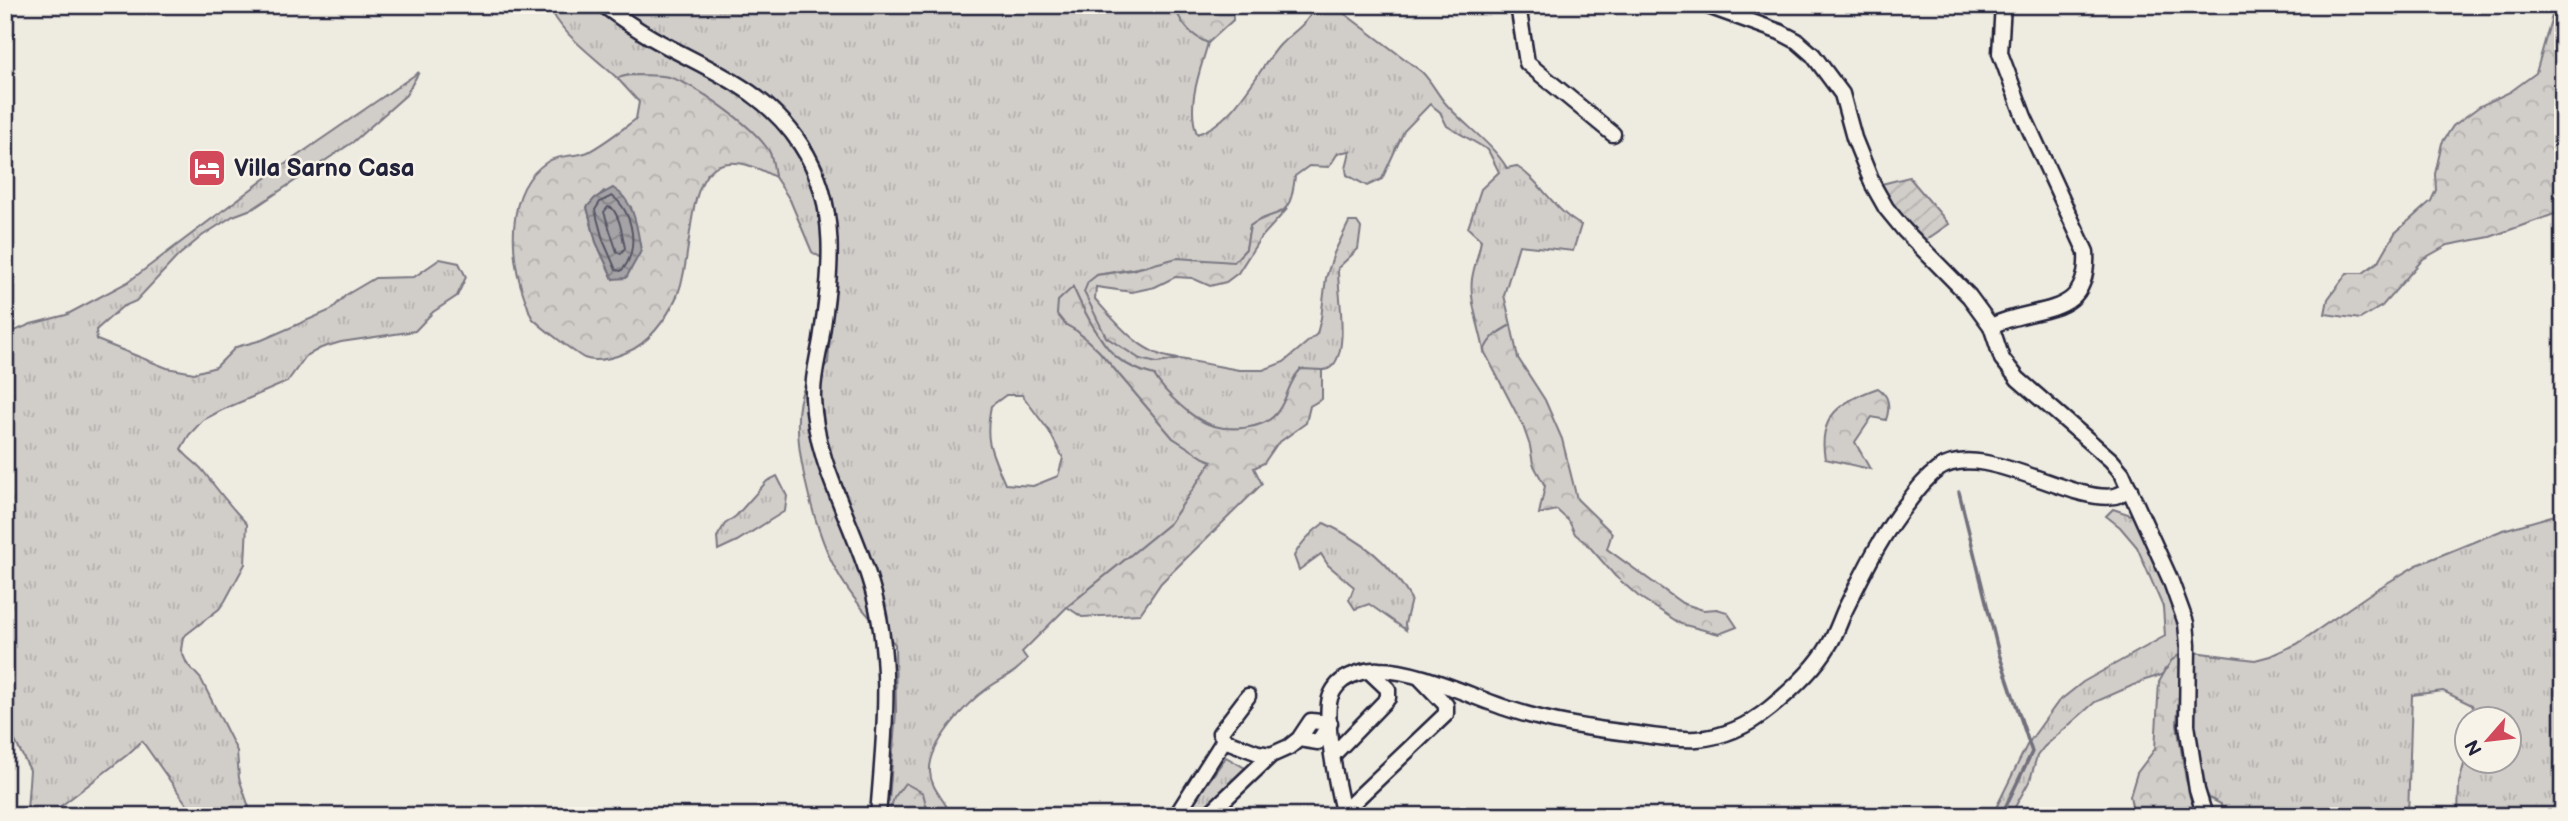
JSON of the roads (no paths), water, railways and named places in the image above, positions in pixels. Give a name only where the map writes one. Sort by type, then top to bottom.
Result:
[{"type":"street","points":[[603,5],[652,38],[708,66],[753,93],[779,116],[801,145],[816,173],[827,208],[830,248],[828,290],[812,396],[817,438],[871,584],[883,637],[886,718],[878,816]]},
{"type":"street","points":[[1518,5],[1527,63],[1613,134]]},
{"type":"street","points":[[1705,5],[1780,32],[1797,41],[1813,55],[1842,94],[1854,138],[1873,186],[1886,208],[1903,230],[1969,296],[1991,326],[1998,351],[2013,373],[2111,460],[2122,473],[2179,601],[2186,623],[2188,737],[2204,816]]},
{"type":"street","points":[[1991,326],[2001,320],[2059,306],[2071,299],[2082,286],[2087,270],[2086,252],[2024,117],[2000,52],[2003,5]]},
{"type":"street","points":[[1343,814],[1333,755],[1329,702],[1334,690],[1343,680],[1379,670],[1420,678],[1511,710],[1586,728],[1660,737],[1695,739],[1723,736],[1753,722],[1810,671],[1829,645],[1881,539],[1926,479],[1940,467],[1955,462],[1986,464],[2015,470],[2093,495],[2116,496],[2130,489]]},
{"type":"street","points":[[1333,755],[1388,698],[1388,689],[1369,671]]},
{"type":"street","points":[[1343,814],[1446,714],[1446,705],[1420,678]]},
{"type":"street","points":[[1248,696],[1220,733],[1224,740],[1271,755]]},
{"type":"street","points":[[1208,816],[1271,755],[1299,739],[1311,721],[1330,723]]},
{"type":"street","points":[[1176,816],[1224,740]]},
{"type":"water","points":[[613,188],[630,207],[641,251],[626,278],[613,279],[596,242],[587,207],[595,198]]},
{"type":"waterway","points":[[1959,492],[1999,654],[2032,752],[2001,816]]},
{"type":"place","name":"Villa Sarno Casa","points":[[207,168]]}]
